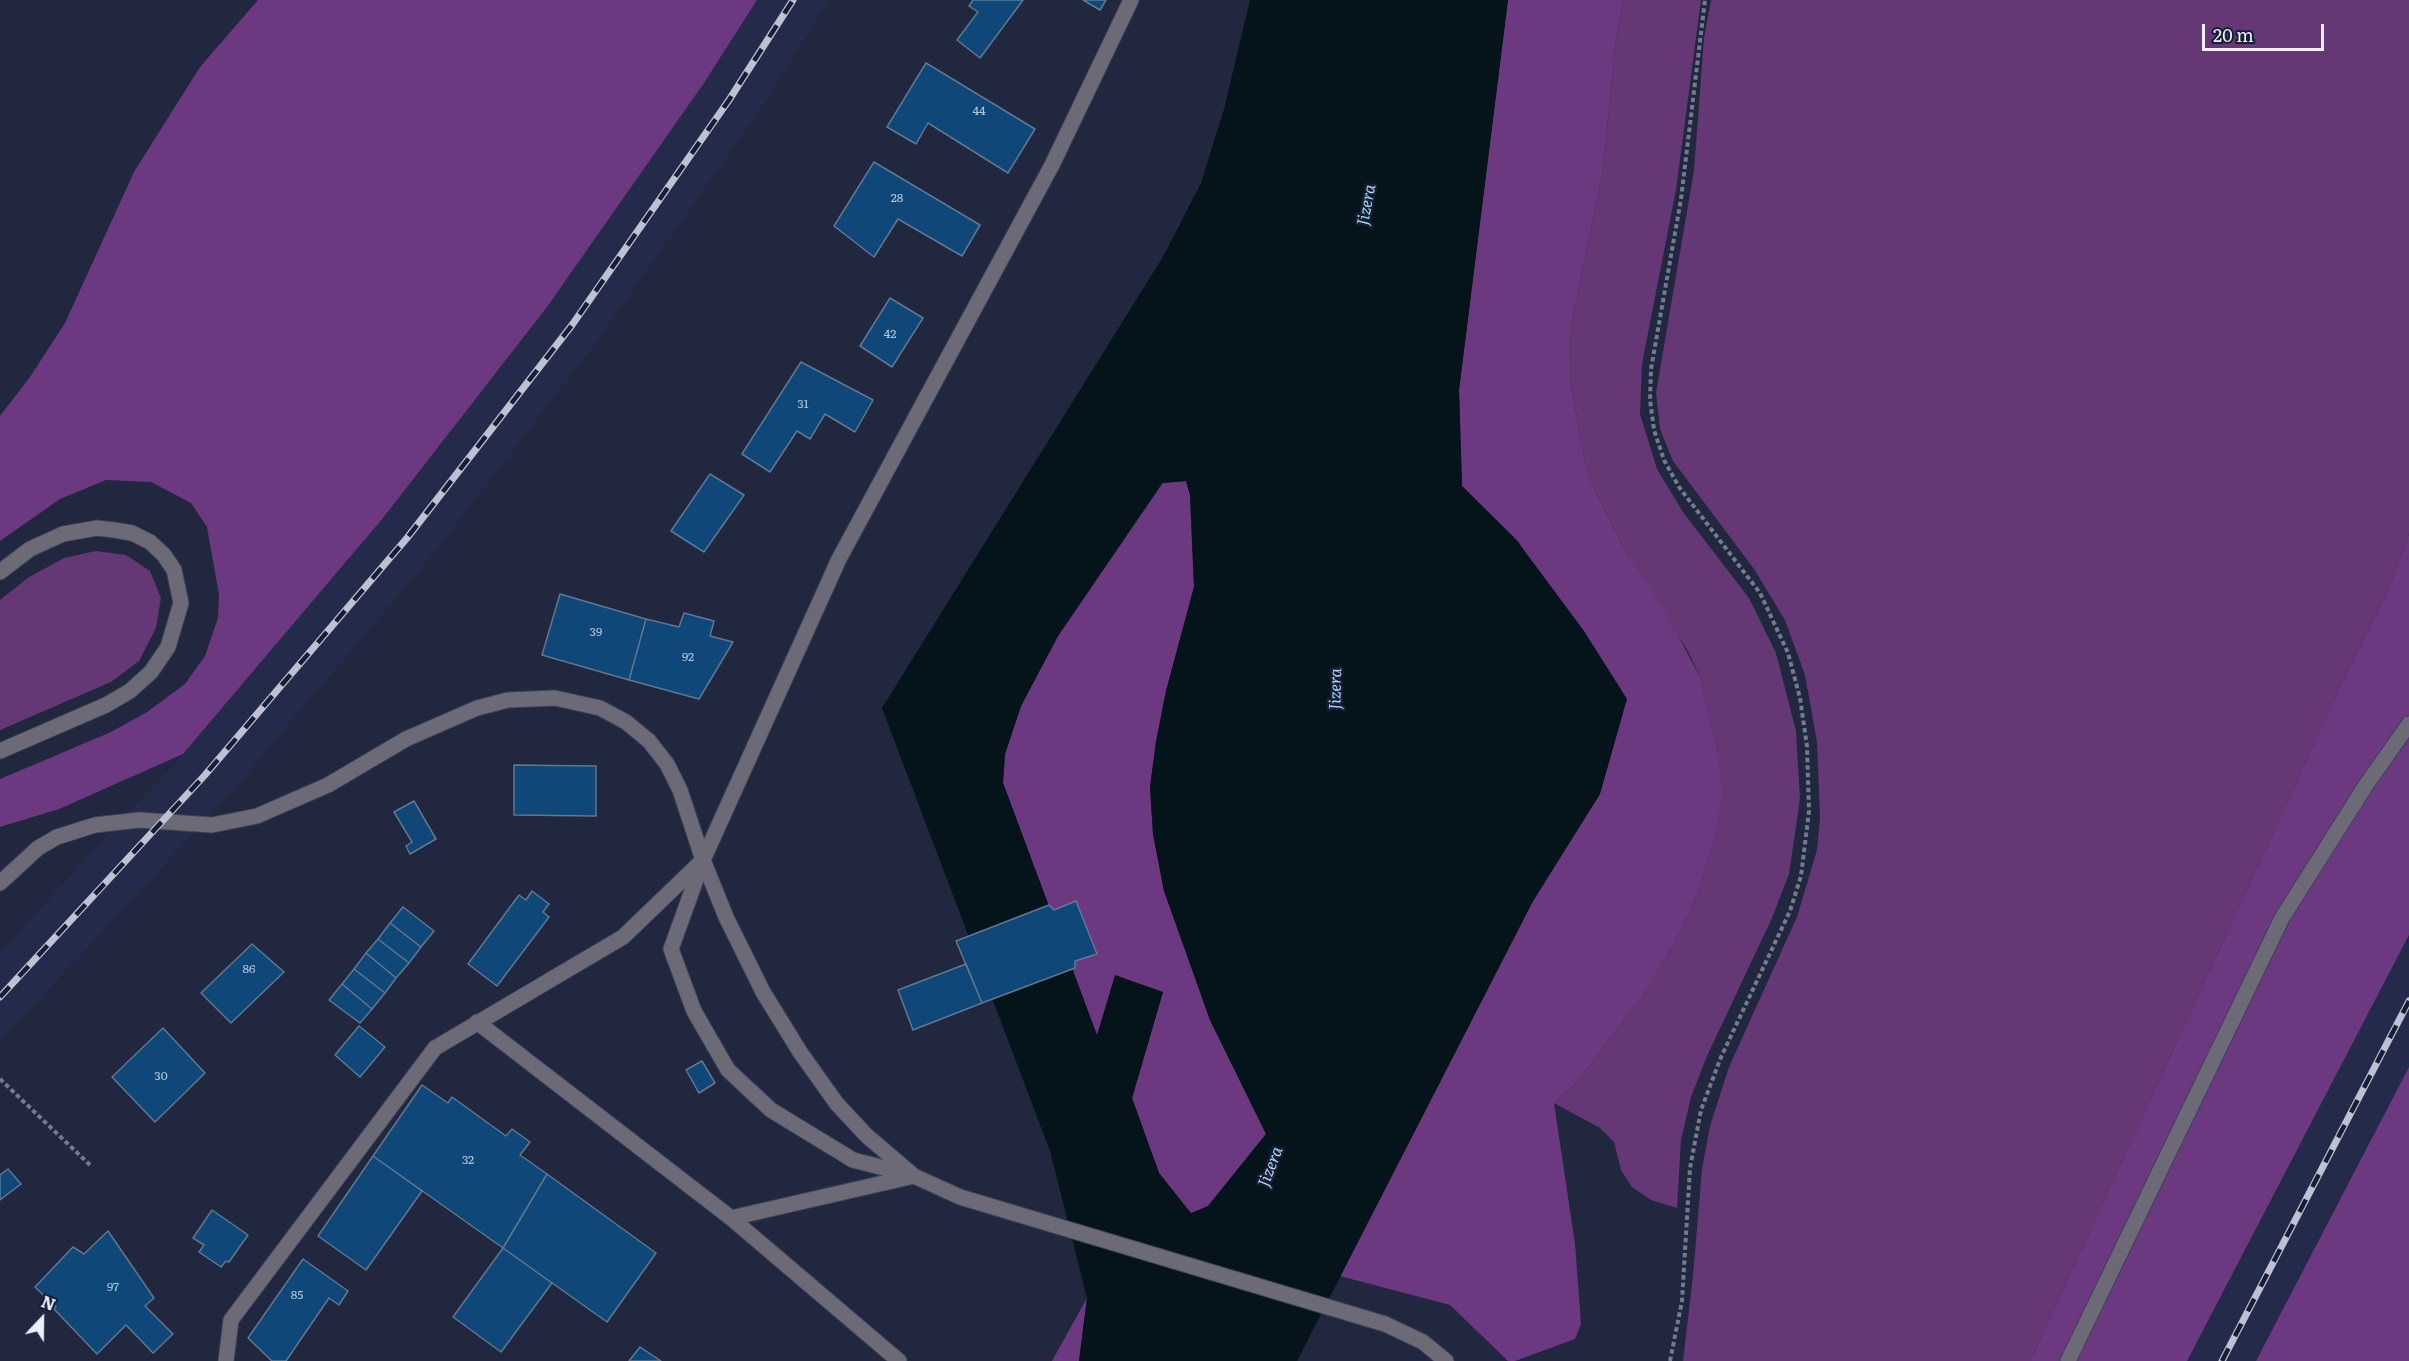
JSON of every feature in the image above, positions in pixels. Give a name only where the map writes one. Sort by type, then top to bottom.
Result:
[{"type":"street","points":[[1131,0],[1052,165],[839,559],[703,860],[671,949],[694,1011],[728,1070],[771,1110],[854,1160],[914,1176],[960,1197],[1385,1324],[1423,1342],[1446,1361]]},
{"type":"street","points":[[0,572],[30,549],[55,537],[80,530],[114,530],[132,533],[150,542],[164,555],[177,578],[181,603],[168,647],[151,672],[130,691],[106,705],[77,715],[0,751]]},
{"type":"street","points":[[0,883],[38,848],[74,831],[123,820],[212,825],[257,816],[328,785],[406,739],[477,708],[508,700],[532,698],[555,698],[600,708],[626,722],[649,741],[667,764],[680,790],[703,860],[726,917],[763,992],[800,1052],[837,1104],[867,1136],[914,1176]]},
{"type":"street","points":[[2068,1361],[2282,918],[2366,784],[2409,724]]},
{"type":"street","points":[[226,1361],[231,1320],[435,1048],[623,937],[703,860]]},
{"type":"street","points":[[477,1023],[731,1218],[899,1361]]},
{"type":"street","points":[[731,1218],[914,1176]]},
{"type":"path","points":[[1670,1361],[1682,1301],[1690,1168],[1701,1110],[1721,1058],[1790,911],[1801,876],[1809,812],[1807,746],[1800,698],[1788,653],[1760,593],[1679,487],[1664,460],[1654,430],[1650,400],[1651,369],[1682,199],[1706,0]]},
{"type":"path","points":[[0,1079],[91,1166]]},
{"type":"shaded area","points":[[258,0],[757,0],[704,83],[547,307],[383,518],[183,754],[59,809],[0,827],[0,779],[111,732],[147,712],[185,684],[205,656],[218,618],[219,595],[207,527],[191,503],[151,482],[106,480],[60,499],[0,541],[0,416],[30,377],[65,323],[134,172],[200,67]]},
{"type":"shaded area","points":[[757,0],[829,0],[755,117],[596,343],[431,557],[229,795],[0,1042],[0,952],[183,754],[383,518],[547,307],[704,83]]},
{"type":"shaded area","points":[[1508,0],[1623,0],[1615,48],[1603,170],[1571,326],[1570,378],[1585,463],[1595,491],[1627,554],[1666,613],[1700,677],[1718,752],[1722,799],[1711,852],[1698,893],[1681,931],[1647,990],[1577,1082],[1554,1103],[1575,1244],[1581,1324],[1575,1339],[1515,1361],[1508,1361],[1450,1305],[1340,1276],[1533,901],[1600,794],[1519,542],[1462,486],[1459,390]]},
{"type":"shaded area","points":[[1623,0],[1701,0],[1676,190],[1642,364],[1640,414],[1657,469],[1683,512],[1749,598],[1776,653],[1796,731],[1800,799],[1789,874],[1772,918],[1707,1056],[1691,1097],[1681,1140],[1677,1208],[1651,1200],[1632,1187],[1621,1170],[1614,1142],[1600,1128],[1554,1103],[1577,1082],[1647,990],[1681,931],[1698,893],[1711,852],[1718,752],[1700,677],[1689,653],[1627,554],[1595,491],[1585,463],[1570,377],[1571,326],[1603,170],[1615,48]]},
{"type":"shaded area","points":[[1711,0],[2409,0],[2409,534],[2386,595],[2342,683],[2030,1361],[1683,1361],[1702,1169],[1710,1126],[1729,1067],[1797,917],[1817,850],[1820,818],[1817,742],[1805,675],[1785,620],[1754,569],[1673,461],[1660,429],[1656,393],[1694,170],[1704,38]]},
{"type":"shaded area","points":[[1186,481],[1190,495],[1194,587],[1166,691],[1156,742],[1150,787],[1153,834],[1164,891],[1210,1020],[1266,1134],[1208,1206],[1191,1214],[1159,1173],[1132,1098],[1163,992],[1097,1036],[1003,783],[1005,754],[1021,706],[1058,636],[1163,483]]},
{"type":"shaded area","points":[[2409,534],[2409,935],[2187,1361],[2030,1361],[2342,683],[2386,595]]},
{"type":"shaded area","points":[[96,551],[126,555],[150,571],[161,598],[156,628],[139,661],[111,682],[0,730],[0,600],[29,577],[64,558]]},
{"type":"shaded area","points":[[2409,935],[2409,1067],[2256,1361],[2187,1361]]},
{"type":"shaded area","points":[[2409,1067],[2409,1361],[2256,1361]]},
{"type":"shaded area","points":[[1087,1298],[1079,1361],[1052,1361]]},
{"type":"water","name":"Jizera","points":[[1250,0],[1508,0],[1459,390],[1462,486],[1518,542],[1584,631],[1627,699],[1600,794],[1533,901],[1297,1361],[1079,1361],[1087,1298],[1050,1151],[882,708],[1164,255],[1201,183],[1224,109]],"holes":[[[1186,481],[1190,495],[1194,587],[1166,691],[1156,742],[1150,787],[1153,834],[1164,891],[1210,1020],[1266,1134],[1208,1206],[1191,1213],[1159,1173],[1132,1098],[1163,992],[1115,975],[1097,1035],[1003,783],[1005,754],[1021,706],[1058,636],[1162,483]]]},
{"type":"building","points":[[973,0],[1023,0],[980,58],[957,40],[978,12],[969,6]]},
{"type":"building","points":[[1083,0],[1106,0],[1100,10]]},
{"type":"building","points":[[926,63],[1035,129],[1008,173],[928,123],[916,144],[887,127]]},
{"type":"building","points":[[874,162],[980,225],[962,256],[898,219],[874,257],[834,226]]},
{"type":"building","points":[[890,298],[923,318],[892,367],[860,346]]},
{"type":"building","points":[[801,362],[873,400],[855,432],[825,414],[810,439],[797,431],[770,472],[742,454]]},
{"type":"building","points":[[710,474],[744,495],[704,552],[671,531]]},
{"type":"building","points":[[560,594],[646,619],[629,680],[542,655]]},
{"type":"building","points":[[684,613],[714,621],[710,636],[733,642],[699,699],[629,680],[646,619],[679,627]]},
{"type":"building","points":[[514,765],[596,766],[596,816],[514,815]]},
{"type":"building","points":[[414,801],[436,839],[410,854],[406,846],[412,842],[394,812]]},
{"type":"building","points":[[532,891],[549,904],[543,912],[549,917],[497,986],[468,964],[519,895],[526,900]]},
{"type":"building","points":[[1076,901],[1097,954],[1075,961],[1075,968],[982,1003],[956,941],[1049,905],[1054,910]]},
{"type":"building","points":[[403,907],[434,931],[421,947],[390,923]]},
{"type":"building","points":[[390,923],[421,947],[409,963],[378,939]]},
{"type":"building","points":[[378,939],[409,963],[396,978],[366,953]]},
{"type":"building","points":[[252,944],[284,972],[231,1023],[201,993]]},
{"type":"building","points":[[366,953],[396,978],[385,993],[354,969]]},
{"type":"building","points":[[966,964],[982,1003],[913,1030],[898,990]]},
{"type":"building","points":[[354,969],[385,993],[372,1009],[342,984]]},
{"type":"building","points":[[342,984],[372,1009],[360,1023],[329,1000]]},
{"type":"building","points":[[359,1026],[385,1047],[360,1077],[335,1055]]},
{"type":"building","points":[[163,1028],[205,1073],[155,1122],[112,1077]]},
{"type":"building","points":[[702,1061],[715,1083],[699,1093],[686,1070]]},
{"type":"building","points":[[422,1085],[448,1103],[452,1097],[506,1136],[512,1129],[530,1142],[520,1155],[547,1174],[503,1248],[373,1156]]},
{"type":"building","points":[[373,1156],[422,1191],[366,1270],[318,1236]]},
{"type":"building","points":[[8,1169],[21,1184],[0,1200],[0,1175]]},
{"type":"building","points":[[547,1174],[656,1253],[607,1322],[503,1248]]},
{"type":"building","points":[[212,1210],[248,1235],[229,1262],[226,1261],[221,1267],[199,1252],[204,1245],[193,1238]]},
{"type":"building","points":[[108,1231],[154,1298],[145,1306],[173,1334],[153,1353],[126,1325],[97,1354],[54,1309],[56,1307],[35,1287],[73,1247],[84,1254]]},
{"type":"building","points":[[503,1248],[552,1283],[501,1352],[453,1317]]},
{"type":"building","points":[[303,1259],[348,1291],[339,1305],[329,1298],[286,1361],[272,1361],[248,1338]]},
{"type":"building","points":[[640,1347],[661,1361],[629,1361]]},
{"type":"railway","points":[[0,997],[205,775],[407,538],[572,325],[729,100],[793,0]]},
{"type":"railway","points":[[2222,1361],[2409,1001]]}]
